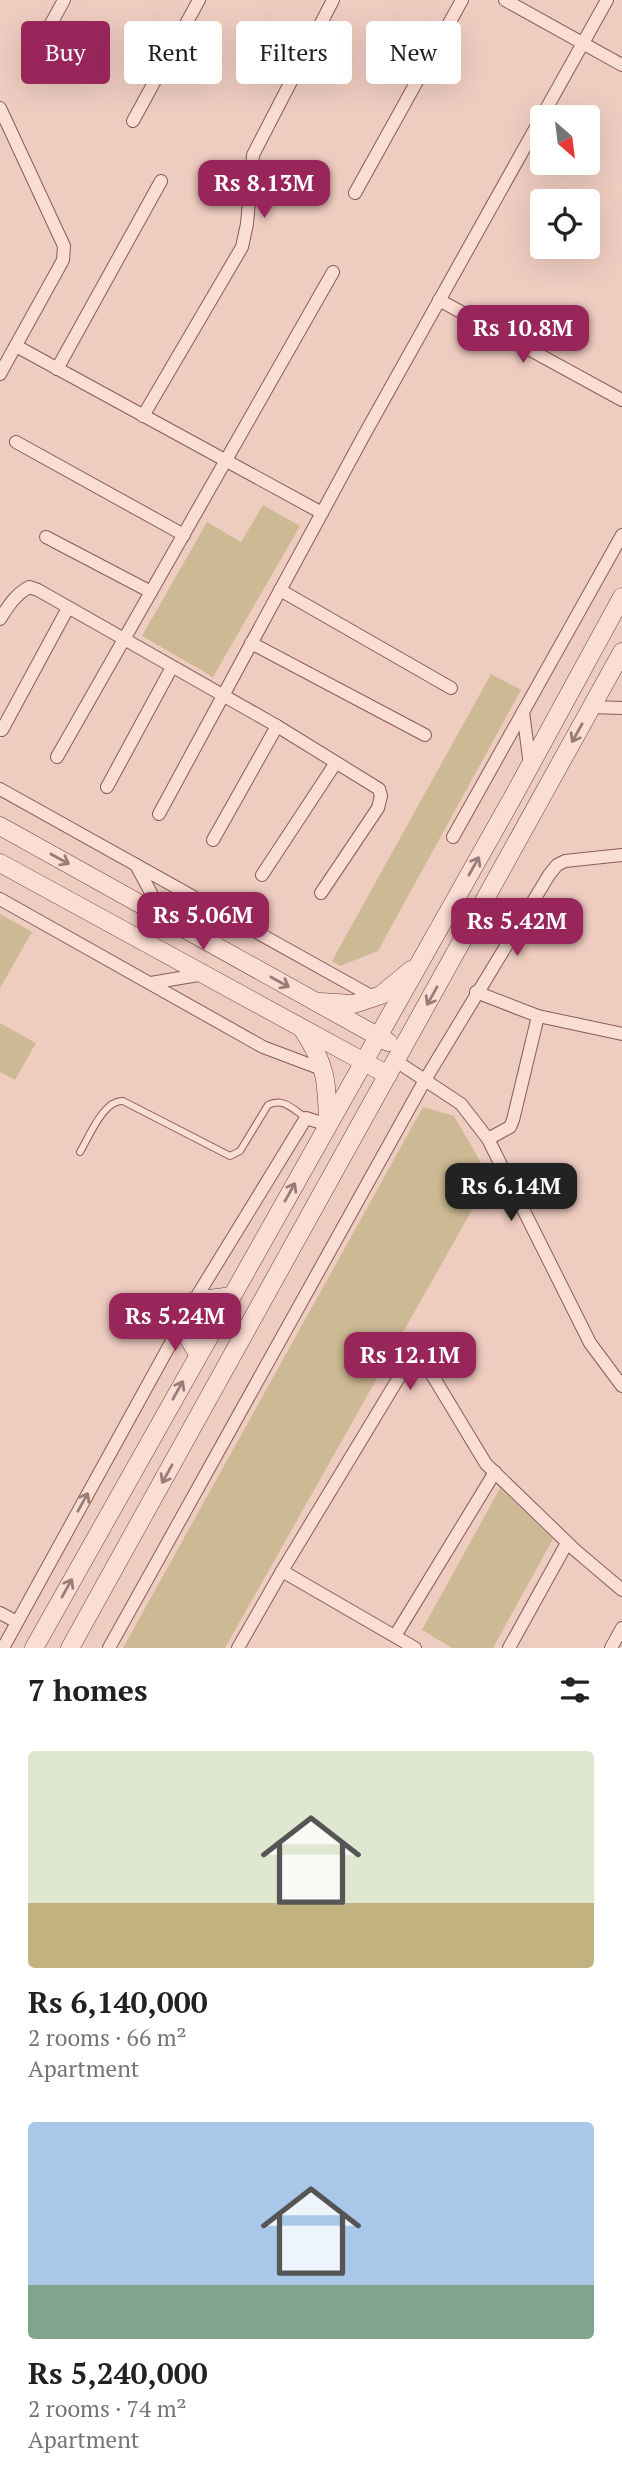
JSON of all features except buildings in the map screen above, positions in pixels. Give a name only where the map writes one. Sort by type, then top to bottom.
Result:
[{"type":"street","points":[[52,21],[64,0]]},
{"type":"street","points":[[133,121],[199,0]]},
{"type":"street","points":[[143,415],[242,247],[247,224],[253,155],[333,0]]},
{"type":"street","points":[[355,193],[462,0]]},
{"type":"street","points":[[505,0],[622,65]]},
{"type":"street","points":[[159,814],[439,300],[607,0]]},
{"type":"street","points":[[0,108],[64,246],[63,260],[0,374]]},
{"type":"street","points":[[57,369],[161,181]]},
{"type":"street","points":[[57,757],[333,272]]},
{"type":"street","points":[[439,300],[622,400]]},
{"type":"street","points":[[16,346],[322,513]]},
{"type":"street","points":[[16,443],[184,535]]},
{"type":"street","points":[[453,837],[622,535]]},
{"type":"street","points":[[46,537],[151,592]]},
{"type":"street","points":[[0,619],[13,598],[29,587],[38,590],[277,726],[379,789],[381,796],[378,808],[321,893]]},
{"type":"street","points":[[280,590],[451,688]]},
{"type":"street","points":[[34,1648],[622,597]]},
{"type":"street","points":[[2,730],[68,608]]},
{"type":"street","points":[[251,643],[425,735]]},
{"type":"street","points":[[70,1648],[622,652]]},
{"type":"street","points":[[107,787],[172,667]]},
{"type":"street","points":[[591,707],[622,708]]},
{"type":"street","points":[[523,712],[530,765]]},
{"type":"street","points":[[213,840],[277,726]]},
{"type":"street","points":[[262,875],[335,764]]},
{"type":"street","points":[[0,789],[373,997]]},
{"type":"street","points":[[0,826],[378,1036],[395,1062],[461,1104],[488,1139],[590,1343],[622,1386]]},
{"type":"street","points":[[109,1648],[425,1080],[549,874],[557,865],[573,860],[622,855]]},
{"type":"street","points":[[0,863],[364,1061],[395,1062]]},
{"type":"street","points":[[135,865],[164,917]]},
{"type":"street","points":[[0,899],[263,1046],[324,1070]]},
{"type":"street","points":[[316,1002],[354,1004],[381,995],[418,964]]},
{"type":"street","points":[[152,983],[204,974]]},
{"type":"street","points":[[476,992],[538,1016],[622,1034]]},
{"type":"street","points":[[488,1139],[510,1127],[513,1120],[538,1016]]},
{"type":"street","points":[[301,1027],[315,1048],[324,1070],[328,1125]]},
{"type":"street","points":[[3,1648],[194,1301],[306,1118],[328,1125]]},
{"type":"street","points":[[194,1301],[232,1296]]},
{"type":"street","points":[[181,1326],[195,1349],[200,1352]]},
{"type":"street","points":[[238,1648],[398,1380],[408,1367],[418,1363],[428,1368],[486,1464],[567,1543],[622,1590]]},
{"type":"street","points":[[395,1636],[495,1472]]},
{"type":"street","points":[[509,1648],[567,1543]]},
{"type":"street","points":[[282,1571],[415,1648]]},
{"type":"street","points":[[0,1613],[17,1622]]},
{"type":"street","points":[[611,1648],[622,1629]]},
{"type":"lane","points":[[80,1152],[100,1116],[117,1100],[229,1156],[240,1151],[268,1105],[275,1101],[282,1101],[306,1118]]},
{"type":"shaded area","points":[[263,505],[300,526],[213,677],[142,636],[207,522],[241,542]]},
{"type":"shaded area","points":[[491,674],[521,690],[378,951],[340,966],[332,961]]},
{"type":"shaded area","points":[[0,914],[32,932],[0,988]]},
{"type":"shaded area","points":[[0,1023],[36,1043],[15,1080],[0,1072]]},
{"type":"shaded area","points":[[423,1107],[454,1116],[490,1178],[225,1648],[123,1648]]},
{"type":"shaded area","points":[[500,1488],[553,1539],[493,1648],[452,1648],[422,1630]]}]
